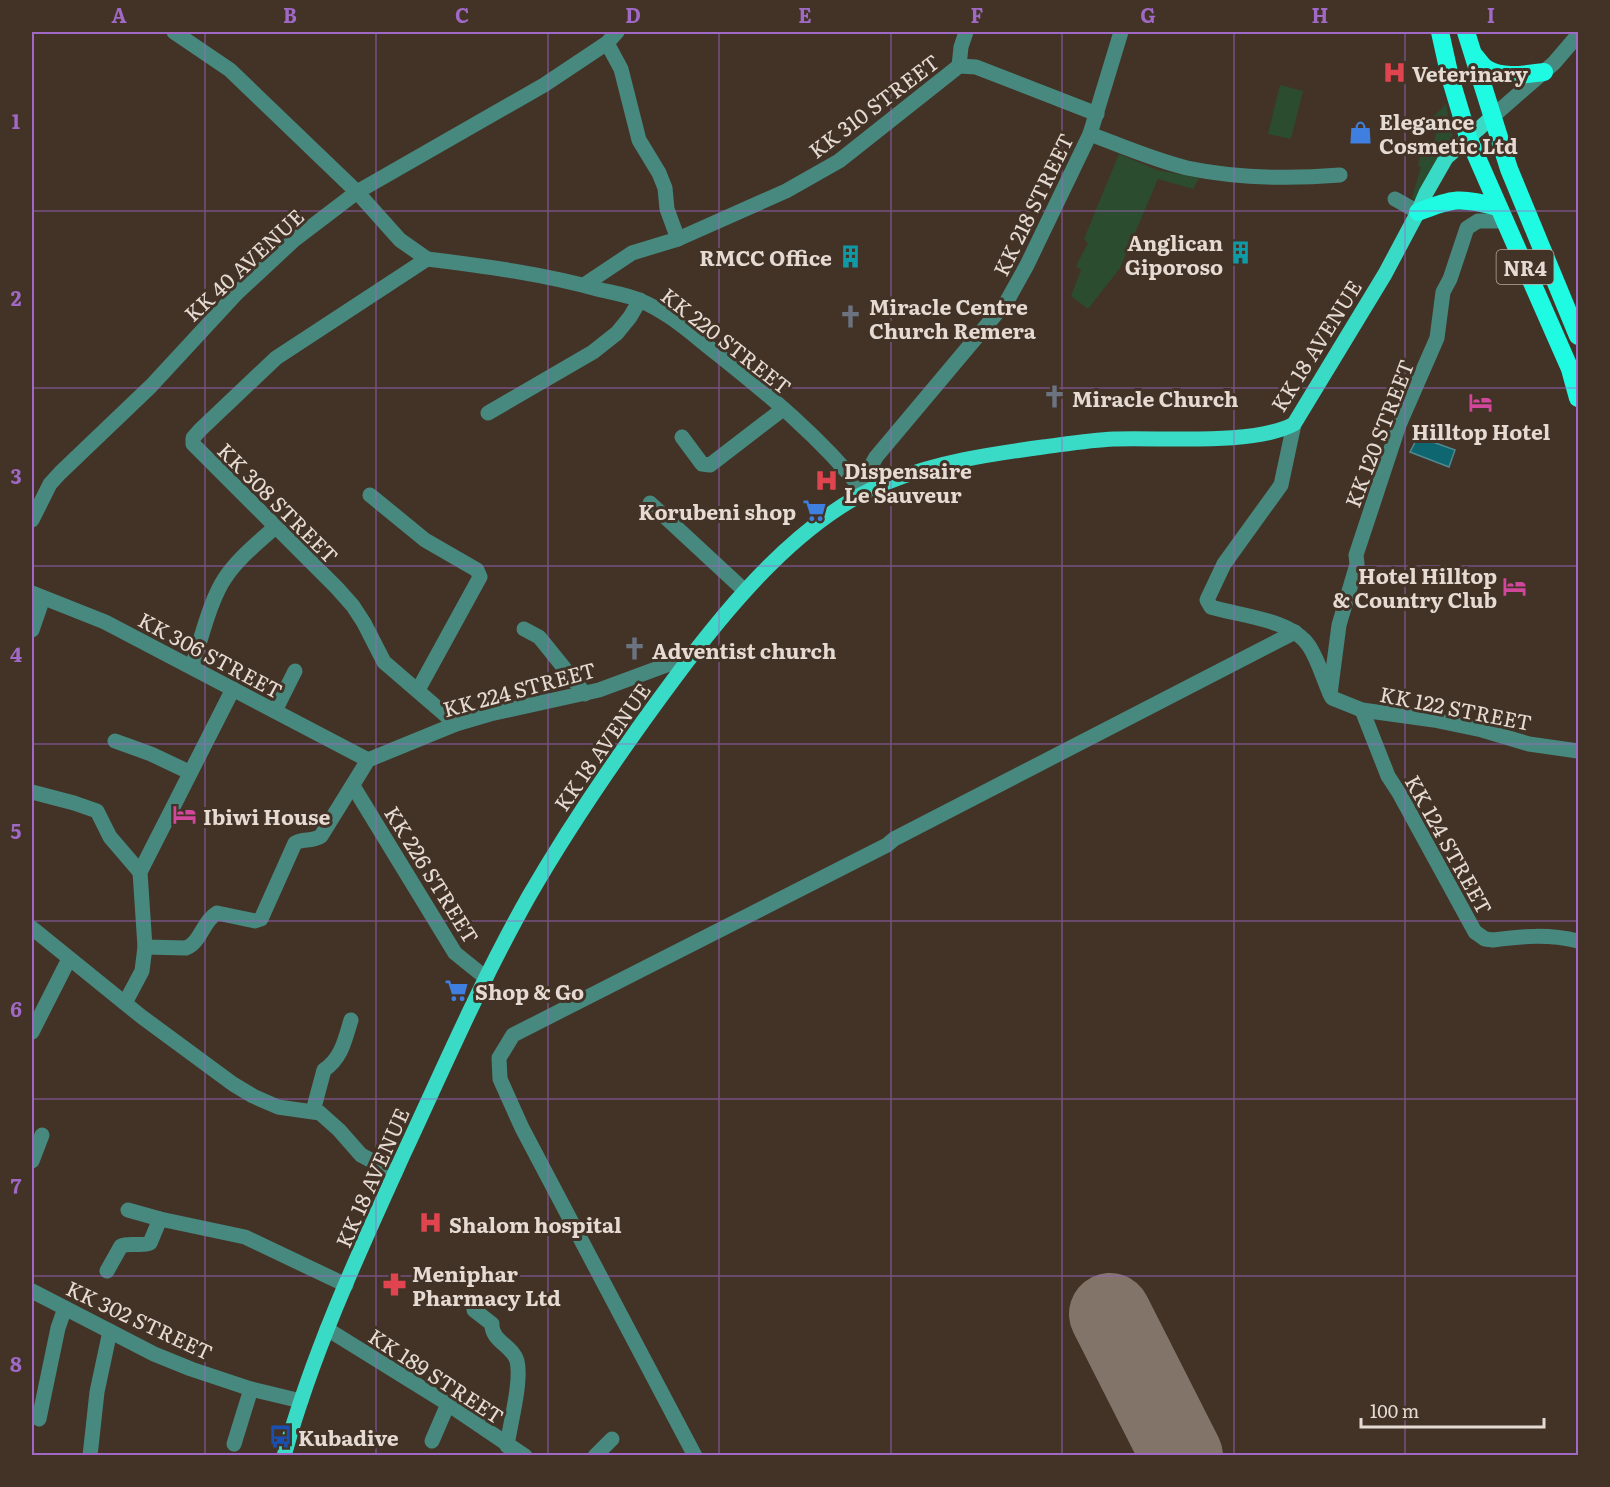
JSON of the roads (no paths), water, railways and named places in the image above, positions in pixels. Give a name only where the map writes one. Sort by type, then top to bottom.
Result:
[{"type":"highway","name":"NR4","points":[[1440,32],[1450,77],[1468,137],[1570,369],[1578,398]]},
{"type":"highway","name":"NR4","points":[[1466,32],[1509,169],[1578,336]]},
{"type":"highway","points":[[1473,54],[1487,69],[1500,74],[1521,75],[1544,72]]},
{"type":"highway","points":[[1418,212],[1448,200],[1477,201],[1501,214]]},
{"type":"main road","name":"KK 18 AVENUE","points":[[284,1455],[311,1370],[345,1285],[486,978],[528,899],[599,782],[692,656],[745,591],[776,559],[835,511],[864,492],[930,468],[1003,453],[1111,439],[1253,435],[1278,431],[1294,424],[1385,274],[1446,158],[1492,117]]},
{"type":"street","points":[[174,32],[230,70],[357,192],[400,240],[427,259]]},
{"type":"street","points":[[959,66],[961,47],[966,32]]},
{"type":"street","name":"KK 218 STREET","points":[[864,492],[876,457],[1007,301],[1027,265],[1090,134],[1121,32]]},
{"type":"street","points":[[1492,117],[1544,72],[1578,35]]},
{"type":"street","points":[[612,37],[639,140],[659,173],[667,209],[678,239]]},
{"type":"street","name":"KK 40 AVENUE","points":[[32,520],[50,484],[60,473],[151,386],[237,293],[294,240],[357,192],[544,85],[612,37]]},
{"type":"street","name":"KK 310 STREET","points":[[584,285],[632,253],[678,239],[786,191],[838,161],[959,66],[976,67],[1097,114]]},
{"type":"street","points":[[1090,134],[1188,168],[1219,173],[1272,176],[1340,175]]},
{"type":"street","points":[[1395,199],[1418,212]]},
{"type":"street","name":"KK 120 STREET","points":[[1330,694],[1339,625],[1357,564],[1356,555],[1399,424],[1437,338],[1443,292],[1450,279],[1467,228],[1478,221],[1501,214]]},
{"type":"street","name":"KK 220 STREET","points":[[427,259],[491,266],[584,285],[640,300],[695,336],[764,392],[850,475],[864,492]]},
{"type":"street","name":"KK 308 STREET","points":[[427,259],[276,358],[193,438],[193,444],[353,606],[384,662],[456,724]]},
{"type":"street","points":[[488,413],[593,352],[617,333],[640,300]]},
{"type":"street","points":[[682,437],[702,464],[710,465],[783,409]]},
{"type":"street","points":[[1294,424],[1281,485],[1224,564],[1207,600],[1211,607],[1277,624],[1294,632],[1309,646],[1330,694]]},
{"type":"street","points":[[370,495],[425,540],[477,570],[480,577],[418,690]]},
{"type":"street","points":[[650,503],[745,591]]},
{"type":"street","points":[[192,666],[225,578],[240,560],[275,527]]},
{"type":"street","points":[[32,630],[37,596]]},
{"type":"street","name":"KK 306 STREET","points":[[37,596],[105,621],[368,760]]},
{"type":"street","points":[[524,630],[544,643],[585,694]]},
{"type":"street","points":[[694,1455],[522,1128],[500,1079],[499,1058],[513,1035],[887,845],[894,839],[1294,632]]},
{"type":"street","name":"KK 224 STREET","points":[[368,760],[456,724],[490,714],[585,694],[692,656]]},
{"type":"street","points":[[275,711],[295,671]]},
{"type":"street","points":[[125,1003],[141,971],[145,947],[140,872],[233,689]]},
{"type":"street","name":"KK 122 STREET","points":[[1330,694],[1332,698],[1362,710],[1434,720],[1482,730],[1529,744],[1578,751]]},
{"type":"street","name":"KK 124 STREET","points":[[1362,710],[1388,776],[1475,933],[1492,940],[1541,936],[1562,937],[1578,941]]},
{"type":"street","points":[[116,741],[151,753],[189,772]]},
{"type":"street","points":[[145,947],[186,948],[192,946],[212,916],[217,913],[255,921],[261,919],[295,843],[317,840],[321,836],[368,760]]},
{"type":"street","name":"KK 226 STREET","points":[[353,786],[455,953],[486,978]]},
{"type":"street","points":[[32,792],[74,802],[97,811],[110,837],[140,872]]},
{"type":"street","points":[[32,928],[142,1017],[253,1096],[288,1110],[313,1111],[328,1119],[360,1155],[395,1173]]},
{"type":"street","points":[[32,1032],[69,959]]},
{"type":"street","points":[[313,1111],[324,1070],[334,1063],[341,1051],[351,1020]]},
{"type":"street","points":[[32,1161],[42,1135]]},
{"type":"street","points":[[128,1210],[244,1237],[345,1285]]},
{"type":"street","points":[[107,1271],[121,1246],[150,1243],[160,1219]]},
{"type":"street","name":"KK 302 STREET","points":[[32,1291],[154,1354],[251,1389],[301,1401]]},
{"type":"street","points":[[39,1419],[58,1328],[65,1308]]},
{"type":"street","points":[[474,1310],[490,1322],[494,1334],[517,1361],[518,1375],[507,1446]]},
{"type":"street","name":"KK 189 STREET","points":[[327,1329],[448,1404],[507,1446],[525,1455]]},
{"type":"street","points":[[90,1455],[97,1392],[110,1331]]},
{"type":"street","points":[[234,1444],[251,1389]]},
{"type":"street","points":[[432,1441],[448,1404]]},
{"type":"street","points":[[595,1455],[612,1439]]},
{"type":"water","points":[[1421,431],[1431,435],[1430,441],[1455,450],[1449,467],[1410,452]]},
{"type":"place","name":"Veterinary","points":[[1394,72]]},
{"type":"place","name":"Elegance Cosmetic Ltd","points":[[1361,132]]},
{"type":"place","name":"Anglican Giporoso","points":[[1241,253]]},
{"type":"place","name":"RMCC Office","points":[[850,256]]},
{"type":"place","name":"Miracle Centre Church Remera","points":[[851,317]]},
{"type":"place","name":"Miracle Church","points":[[1054,397]]},
{"type":"place","name":"Hilltop Hotel","points":[[1481,402]]},
{"type":"place","name":"Dispensaire Le Sauveur","points":[[826,481]]},
{"type":"place","name":"Korubeni shop","points":[[814,510]]},
{"type":"place","name":"Hotel Hilltop & Country Club","points":[[1515,586]]},
{"type":"place","name":"Adventist church","points":[[634,649]]},
{"type":"place","name":"Ibiwi House","points":[[185,815]]},
{"type":"place","name":"Shop & Go","points":[[457,990]]},
{"type":"place","name":"Shalom hospital","points":[[431,1223]]},
{"type":"place","name":"Meniphar Pharmacy Ltd","points":[[394,1284]]},
{"type":"place","name":"Kubadive","points":[[280,1436]]}]
